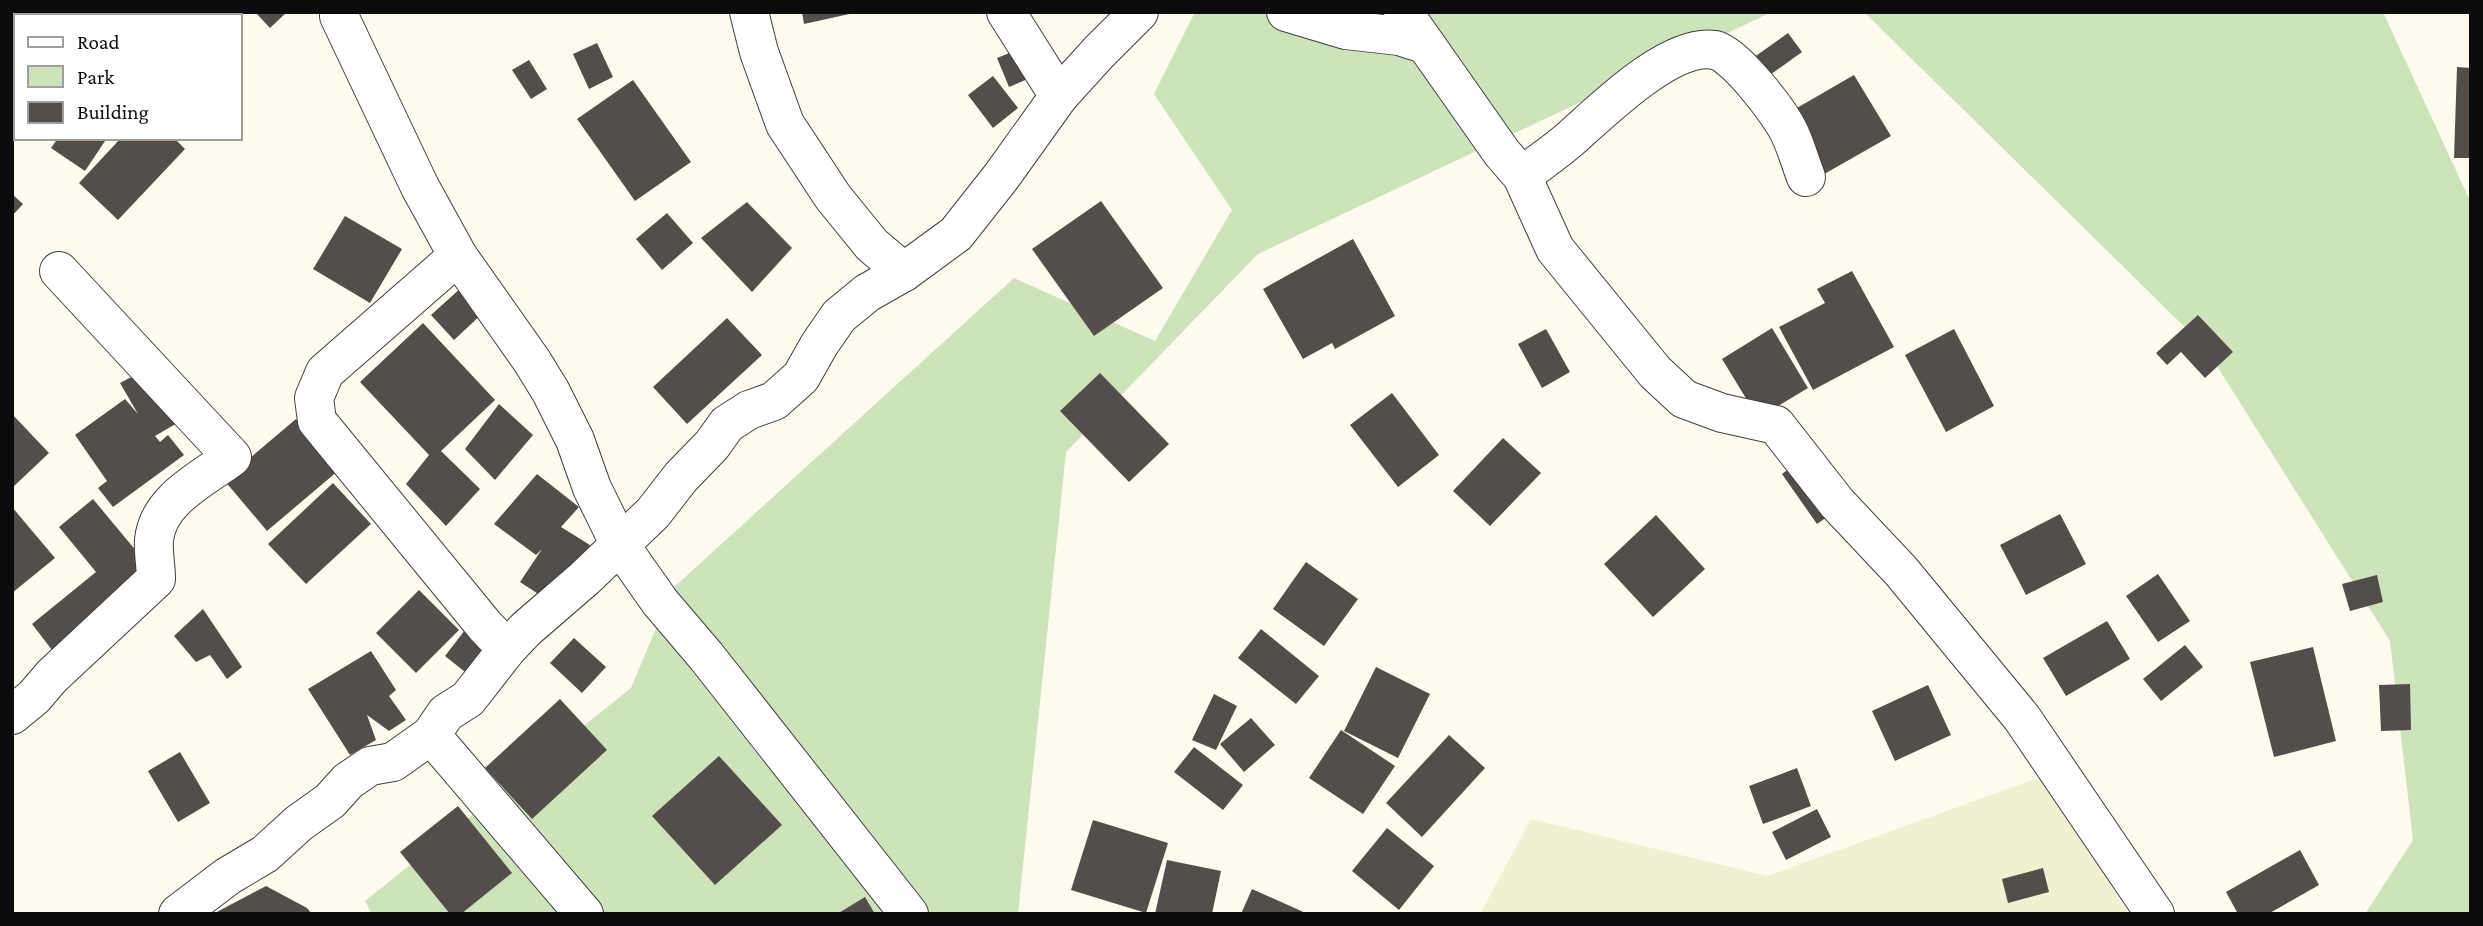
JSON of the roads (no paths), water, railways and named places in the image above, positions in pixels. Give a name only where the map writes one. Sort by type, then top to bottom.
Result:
[{"type":"street","points":[[749,12],[785,124],[833,197],[872,245],[904,272]]},
{"type":"street","points":[[1006,12],[1059,96]]},
{"type":"street","points":[[178,914],[228,876],[265,854],[299,823],[330,801],[348,781],[370,766],[393,762],[431,735],[446,713],[468,699],[507,649],[653,513],[727,424],[749,410],[774,401],[801,377],[839,316],[867,293],[904,272],[956,234],[1059,96],[1098,52],[1139,12]]},
{"type":"street","points":[[1286,12],[1346,30],[1399,36],[1424,44]]},
{"type":"street","points":[[1403,12],[1502,153],[1522,176],[1555,249],[1655,372],[1684,399],[1722,413],[1776,425],[1837,503],[1902,571],[2022,719],[2155,914]]},
{"type":"street","points":[[339,16],[420,187],[458,256],[551,392],[575,440],[592,488],[620,545],[660,601],[909,914]]},
{"type":"street","points":[[1522,176],[1566,143],[1624,90],[1669,61],[1697,49],[1718,50],[1753,79],[1789,131],[1806,177]]},
{"type":"street","points":[[458,256],[325,372],[314,398],[317,421],[485,626],[507,649]]},
{"type":"street","points":[[12,715],[156,579],[154,538],[165,510],[182,492],[232,457],[60,271]]},
{"type":"street","points":[[431,735],[584,914]]}]
